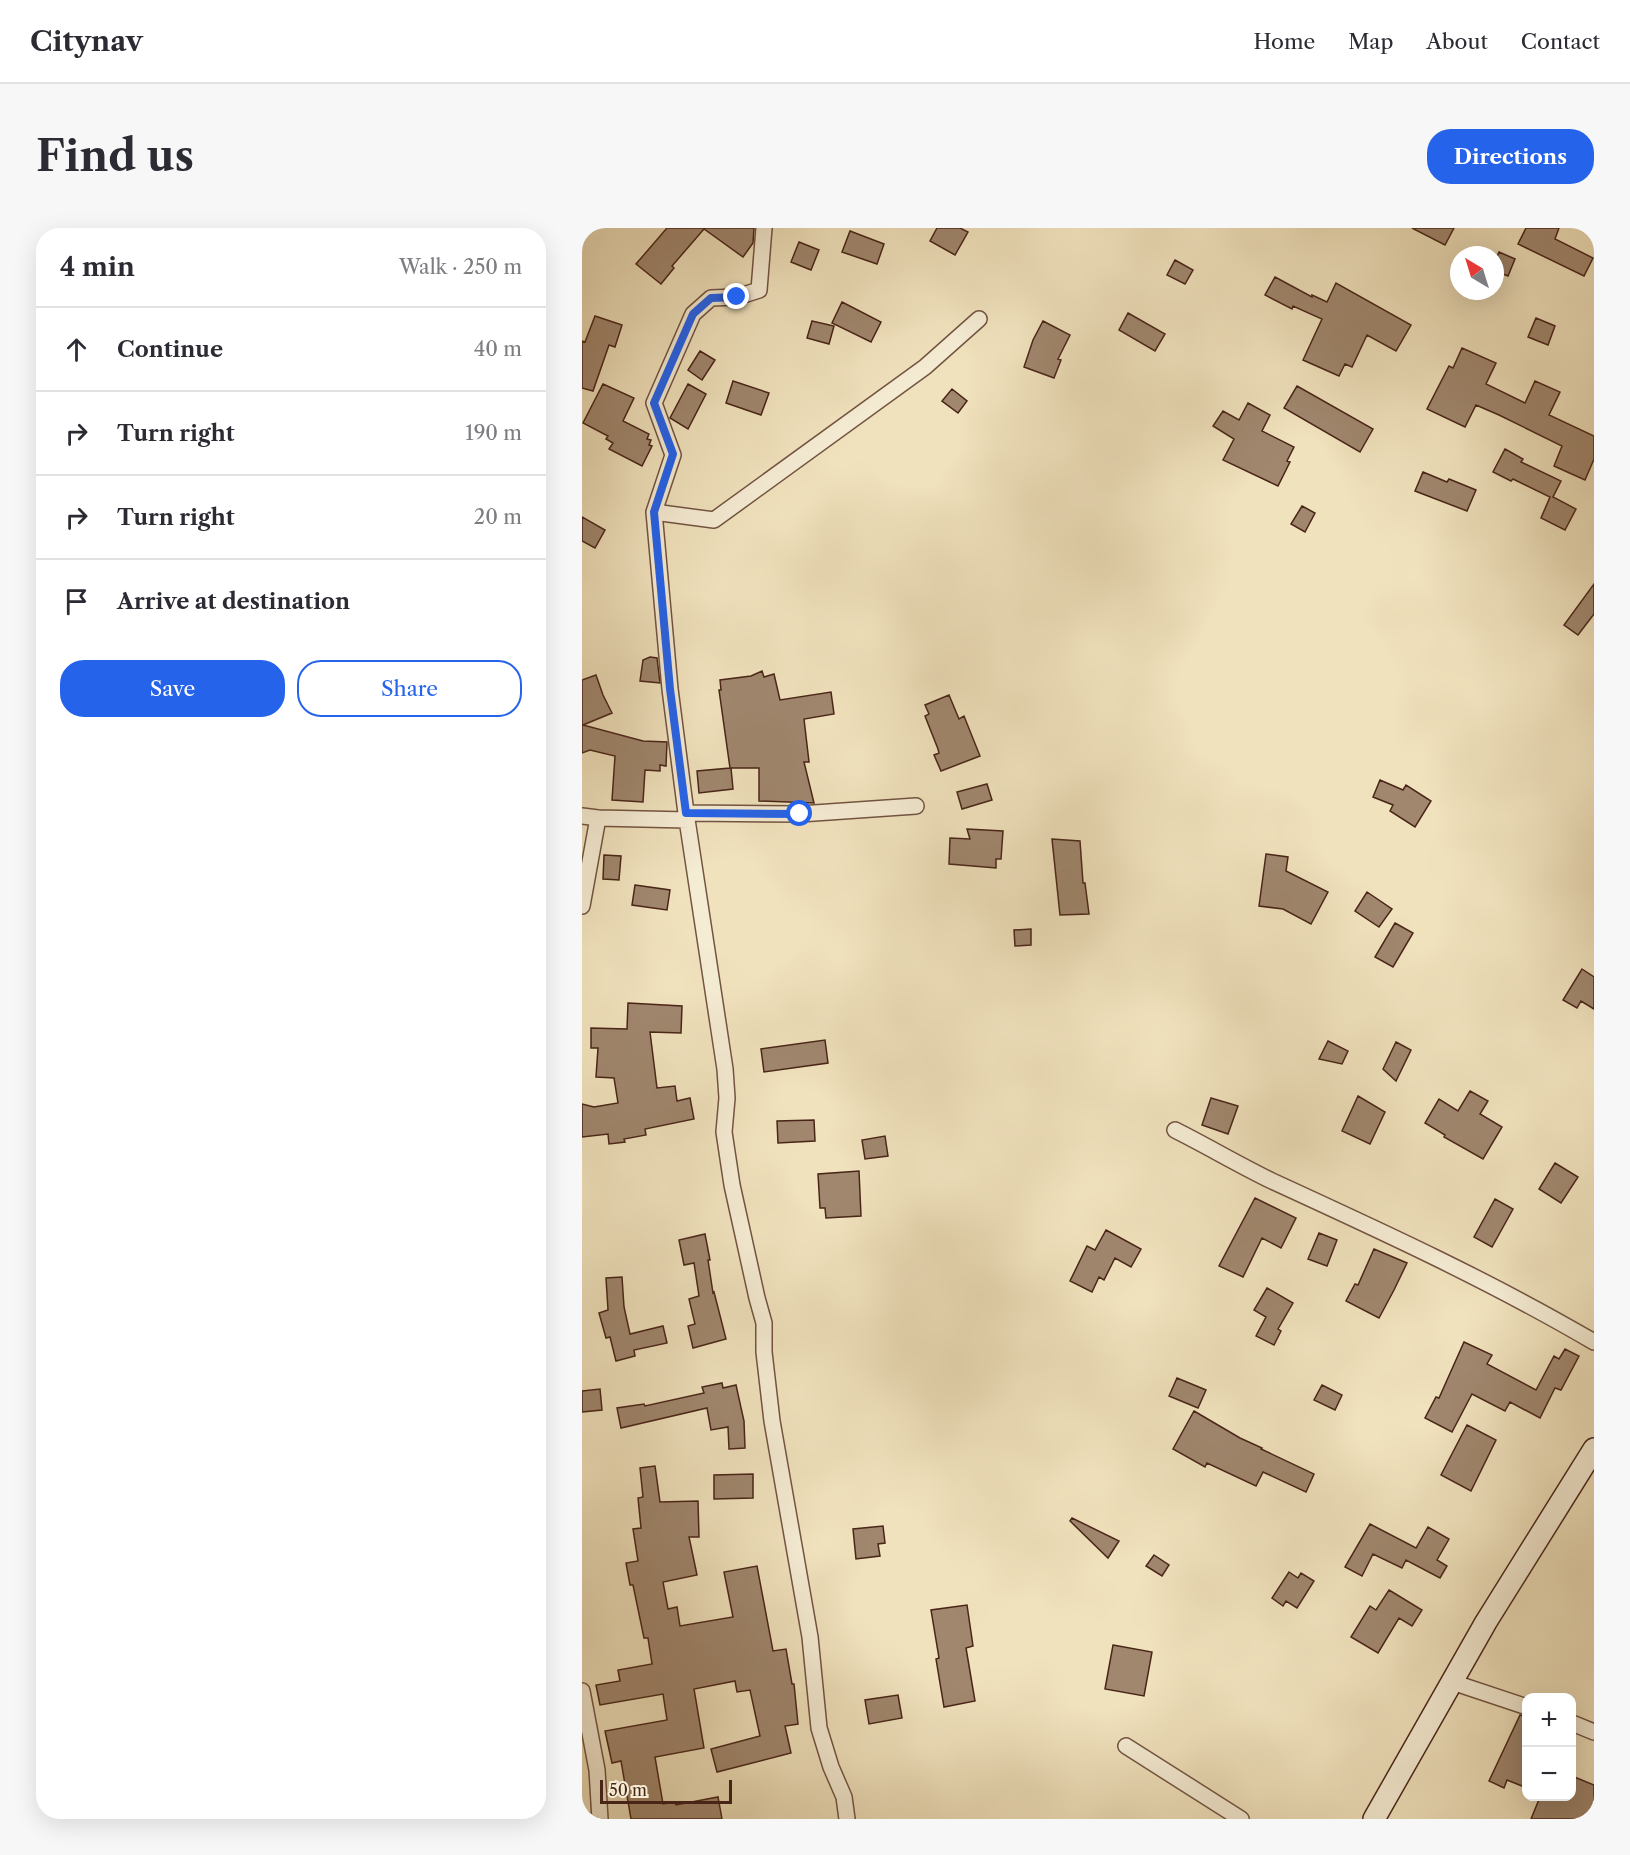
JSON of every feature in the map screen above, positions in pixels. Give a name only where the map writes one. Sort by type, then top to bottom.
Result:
[{"type":"street","points":[[764,228],[759,290],[737,297],[711,298],[693,314],[654,403],[673,454],[654,512],[670,689],[686,816],[724,1069],[727,1098],[724,1132],[732,1185],[756,1298],[764,1323],[772,1422],[810,1637],[819,1728],[831,1767],[844,1797],[847,1819]]},
{"type":"street","points":[[654,512],[714,520],[925,367],[979,320]]},
{"type":"street","points":[[582,816],[598,818],[800,814],[916,806]]},
{"type":"street","points":[[582,906],[598,818]]},
{"type":"street","points":[[1175,1130],[1270,1180],[1440,1260],[1552,1317],[1594,1342]]},
{"type":"street","points":[[1374,1819],[1486,1622],[1588,1471],[1594,1449]]},
{"type":"street","points":[[1452,1682],[1522,1705]]},
{"type":"street","points":[[582,1691],[597,1770],[600,1819]]},
{"type":"street","points":[[1576,1725],[1594,1732]]},
{"type":"street","points":[[1126,1746],[1241,1819]]},
{"type":"building","points":[[667,228],[754,228],[753,243],[743,257],[704,229],[672,266],[674,268],[661,284],[636,264]]},
{"type":"building","points":[[937,228],[960,228],[968,232],[955,255],[930,241]]},
{"type":"building","points":[[1412,228],[1454,228],[1445,245]]},
{"type":"building","points":[[1526,228],[1559,228],[1555,239],[1593,258],[1584,276],[1518,244]]},
{"type":"building","points":[[850,231],[884,244],[877,264],[842,252]]},
{"type":"building","points":[[799,242],[819,250],[811,270],[791,262]]},
{"type":"building","points":[[1504,254],[1515,259],[1508,276],[1504,274]]},
{"type":"building","points":[[1175,260],[1193,270],[1185,284],[1167,275]]},
{"type":"building","points":[[1275,277],[1312,297],[1312,295],[1327,302],[1336,283],[1411,325],[1396,351],[1367,335],[1352,367],[1345,364],[1339,376],[1303,360],[1322,319],[1293,306],[1292,309],[1265,295]]},
{"type":"building","points":[[842,302],[881,322],[871,342],[832,323]]},
{"type":"building","points":[[1128,313],[1165,334],[1155,351],[1119,330]]},
{"type":"building","points":[[595,316],[622,325],[615,347],[609,345],[593,391],[582,388],[582,341],[585,342]]},
{"type":"building","points":[[1536,318],[1555,326],[1548,345],[1528,337]]},
{"type":"building","points":[[812,321],[834,326],[829,344],[807,338]]},
{"type":"building","points":[[1043,321],[1070,335],[1058,359],[1061,360],[1054,378],[1024,367],[1033,340]]},
{"type":"building","points":[[1462,348],[1496,363],[1486,384],[1525,403],[1535,381],[1560,392],[1549,415],[1594,436],[1594,459],[1585,480],[1554,466],[1562,446],[1499,415],[1476,405],[1465,427],[1427,409],[1449,366],[1453,368]]},
{"type":"building","points":[[700,351],[715,360],[702,380],[688,370]]},
{"type":"building","points":[[733,381],[769,393],[761,415],[726,403]]},
{"type":"building","points":[[603,384],[634,398],[623,421],[649,434],[647,439],[651,440],[649,445],[652,446],[642,466],[609,449],[613,443],[606,439],[608,436],[583,423]]},
{"type":"building","points":[[688,384],[706,394],[688,429],[670,418]]},
{"type":"building","points":[[1297,386],[1373,429],[1360,452],[1284,408]]},
{"type":"building","points":[[952,389],[967,401],[958,413],[942,401]]},
{"type":"building","points":[[1248,403],[1270,415],[1262,431],[1294,447],[1287,461],[1290,462],[1278,486],[1223,460],[1234,439],[1213,426],[1223,411],[1239,420]]},
{"type":"building","points":[[1505,449],[1523,459],[1521,462],[1561,481],[1553,497],[1576,509],[1565,530],[1541,518],[1550,497],[1493,472]]},
{"type":"building","points":[[1423,472],[1476,490],[1467,511],[1415,491]]},
{"type":"building","points":[[1302,506],[1315,513],[1305,532],[1291,524]]},
{"type":"building","points":[[582,517],[605,530],[595,548],[582,541]]},
{"type":"building","points":[[1594,584],[1594,614],[1578,635],[1564,625]]},
{"type":"building","points":[[650,657],[657,658],[660,683],[640,681],[643,660]]},
{"type":"building","points":[[762,671],[764,677],[774,674],[780,700],[831,692],[834,714],[804,719],[809,762],[804,762],[814,803],[759,801],[759,768],[731,768],[733,789],[699,793],[697,771],[730,768],[719,690],[721,690],[720,680],[751,676]]},
{"type":"building","points":[[596,675],[612,713],[583,725],[643,741],[667,742],[666,766],[660,765],[660,771],[645,770],[643,802],[612,800],[615,756],[590,750],[582,753],[582,680]]},
{"type":"building","points":[[949,695],[959,719],[964,716],[980,756],[941,771],[934,755],[939,753],[925,716],[929,714],[925,705]]},
{"type":"building","points":[[1380,780],[1403,790],[1406,785],[1431,801],[1415,827],[1390,811],[1393,805],[1373,797]]},
{"type":"building","points":[[987,784],[992,800],[962,809],[957,792]]},
{"type":"building","points":[[967,829],[1003,831],[1001,859],[996,859],[996,868],[949,864],[950,838],[970,839]]},
{"type":"building","points":[[1052,839],[1080,841],[1083,883],[1085,883],[1089,914],[1060,915]]},
{"type":"building","points":[[1266,854],[1288,857],[1286,871],[1328,892],[1311,924],[1283,909],[1259,906]]},
{"type":"building","points":[[604,855],[621,856],[619,880],[603,879]]},
{"type":"building","points":[[635,885],[670,890],[667,910],[632,905]]},
{"type":"building","points":[[1367,892],[1392,909],[1379,927],[1355,911]]},
{"type":"building","points":[[1395,923],[1413,933],[1393,967],[1375,957]]},
{"type":"building","points":[[1031,929],[1031,945],[1015,946],[1014,930]]},
{"type":"building","points":[[1582,969],[1594,977],[1594,1009],[1581,1001],[1577,1008],[1563,1000]]},
{"type":"building","points":[[628,1003],[682,1006],[681,1033],[650,1032],[657,1088],[675,1086],[677,1101],[690,1098],[694,1119],[645,1129],[646,1135],[624,1139],[625,1142],[609,1144],[608,1134],[582,1137],[582,1104],[594,1107],[618,1103],[614,1078],[596,1077],[598,1048],[591,1048],[591,1028],[627,1029]]},
{"type":"building","points":[[825,1040],[828,1063],[764,1072],[761,1049]]},
{"type":"building","points":[[1328,1041],[1348,1051],[1342,1064],[1319,1059]]},
{"type":"building","points":[[1396,1042],[1411,1050],[1396,1081],[1383,1069]]},
{"type":"building","points":[[1470,1091],[1488,1101],[1480,1114],[1502,1127],[1483,1159],[1444,1137],[1445,1135],[1425,1123],[1439,1099],[1458,1111]]},
{"type":"building","points":[[1358,1096],[1385,1112],[1370,1144],[1342,1131]]},
{"type":"building","points":[[1211,1098],[1238,1106],[1228,1134],[1202,1125]]},
{"type":"building","points":[[814,1120],[815,1141],[778,1143],[777,1121]]},
{"type":"building","points":[[885,1136],[888,1156],[865,1159],[862,1140]]},
{"type":"building","points":[[1555,1163],[1578,1177],[1561,1203],[1539,1189]]},
{"type":"building","points":[[859,1171],[861,1216],[826,1218],[825,1208],[820,1208],[818,1174]]},
{"type":"building","points":[[1255,1198],[1296,1218],[1281,1248],[1262,1238],[1243,1277],[1219,1266]]},
{"type":"building","points":[[1495,1199],[1513,1209],[1492,1247],[1474,1237]]},
{"type":"building","points":[[1106,1230],[1141,1249],[1131,1267],[1115,1258],[1104,1280],[1099,1277],[1092,1292],[1070,1281],[1087,1246],[1095,1250]]},
{"type":"building","points":[[1319,1233],[1337,1240],[1327,1266],[1308,1259]]},
{"type":"building","points":[[705,1234],[713,1293],[726,1339],[693,1348],[688,1326],[695,1324],[689,1299],[699,1296],[694,1263],[684,1265],[679,1240]]},
{"type":"building","points":[[1374,1249],[1407,1263],[1379,1318],[1346,1301],[1355,1284],[1358,1285]]},
{"type":"building","points":[[622,1277],[624,1307],[630,1334],[663,1326],[667,1343],[634,1350],[635,1356],[616,1361],[610,1337],[606,1338],[599,1313],[608,1310],[606,1278]]},
{"type":"building","points":[[1267,1288],[1293,1303],[1278,1329],[1281,1331],[1274,1345],[1256,1336],[1266,1317],[1254,1310]]},
{"type":"building","points":[[1464,1342],[1492,1355],[1487,1364],[1536,1390],[1554,1356],[1559,1359],[1565,1349],[1579,1356],[1561,1390],[1555,1388],[1540,1418],[1510,1402],[1505,1411],[1472,1394],[1452,1432],[1425,1418],[1436,1397],[1439,1398]]},
{"type":"building","points":[[1177,1378],[1206,1390],[1198,1408],[1169,1396]]},
{"type":"building","points":[[722,1383],[723,1388],[736,1385],[744,1421],[745,1448],[729,1449],[728,1427],[711,1430],[707,1408],[621,1428],[617,1408],[644,1404],[645,1406],[704,1393],[702,1387]]},
{"type":"building","points":[[1322,1385],[1342,1395],[1335,1410],[1314,1400]]},
{"type":"building","points":[[600,1389],[602,1410],[582,1412],[582,1391]]},
{"type":"building","points":[[1194,1411],[1240,1438],[1314,1474],[1306,1492],[1263,1472],[1256,1486],[1207,1463],[1205,1467],[1173,1449]]},
{"type":"building","points":[[1467,1425],[1496,1440],[1471,1491],[1441,1475]]},
{"type":"building","points":[[655,1466],[660,1502],[698,1501],[699,1537],[689,1537],[697,1575],[663,1582],[668,1609],[677,1607],[680,1626],[733,1617],[724,1572],[757,1566],[773,1651],[786,1649],[792,1684],[794,1684],[798,1724],[785,1726],[791,1753],[717,1772],[711,1749],[760,1736],[750,1690],[737,1692],[735,1681],[694,1689],[704,1748],[655,1757],[663,1804],[675,1802],[676,1805],[718,1797],[722,1819],[631,1819],[621,1761],[612,1763],[605,1731],[667,1720],[663,1694],[600,1705],[596,1685],[620,1681],[618,1670],[652,1664],[648,1638],[644,1638],[626,1563],[638,1561],[633,1529],[641,1528],[638,1498],[643,1497],[640,1468]]},
{"type":"building","points":[[753,1474],[753,1498],[714,1499],[714,1475]]},
{"type":"building","points":[[1072,1518],[1119,1541],[1108,1558],[1070,1521]]},
{"type":"building","points":[[1370,1524],[1416,1548],[1428,1527],[1449,1539],[1437,1560],[1447,1566],[1440,1578],[1406,1560],[1402,1568],[1373,1554],[1362,1576],[1345,1567]]},
{"type":"building","points":[[883,1526],[885,1543],[878,1544],[880,1556],[856,1559],[853,1529]]},
{"type":"building","points":[[1154,1555],[1169,1565],[1162,1576],[1146,1566]]},
{"type":"building","points":[[1289,1572],[1298,1578],[1301,1573],[1314,1581],[1297,1608],[1286,1601],[1283,1606],[1272,1598]]},
{"type":"building","points":[[1389,1590],[1422,1610],[1412,1626],[1399,1618],[1378,1653],[1351,1637],[1370,1606],[1376,1610]]},
{"type":"building","points":[[967,1605],[973,1646],[966,1648],[975,1701],[944,1707],[931,1610]]},
{"type":"building","points":[[1113,1645],[1152,1652],[1144,1696],[1105,1689]]},
{"type":"building","points":[[898,1695],[902,1718],[869,1724],[865,1700]]},
{"type":"building","points":[[1520,1715],[1522,1715],[1522,1786],[1507,1780],[1504,1788],[1489,1781]]},
{"type":"building","points":[[1576,1778],[1594,1785],[1594,1819],[1531,1819],[1538,1801],[1576,1801]]},
{"type":"route","points":[[737,297],[711,298],[693,314],[654,403],[673,454],[654,512],[670,689],[686,813],[800,814]]}]
